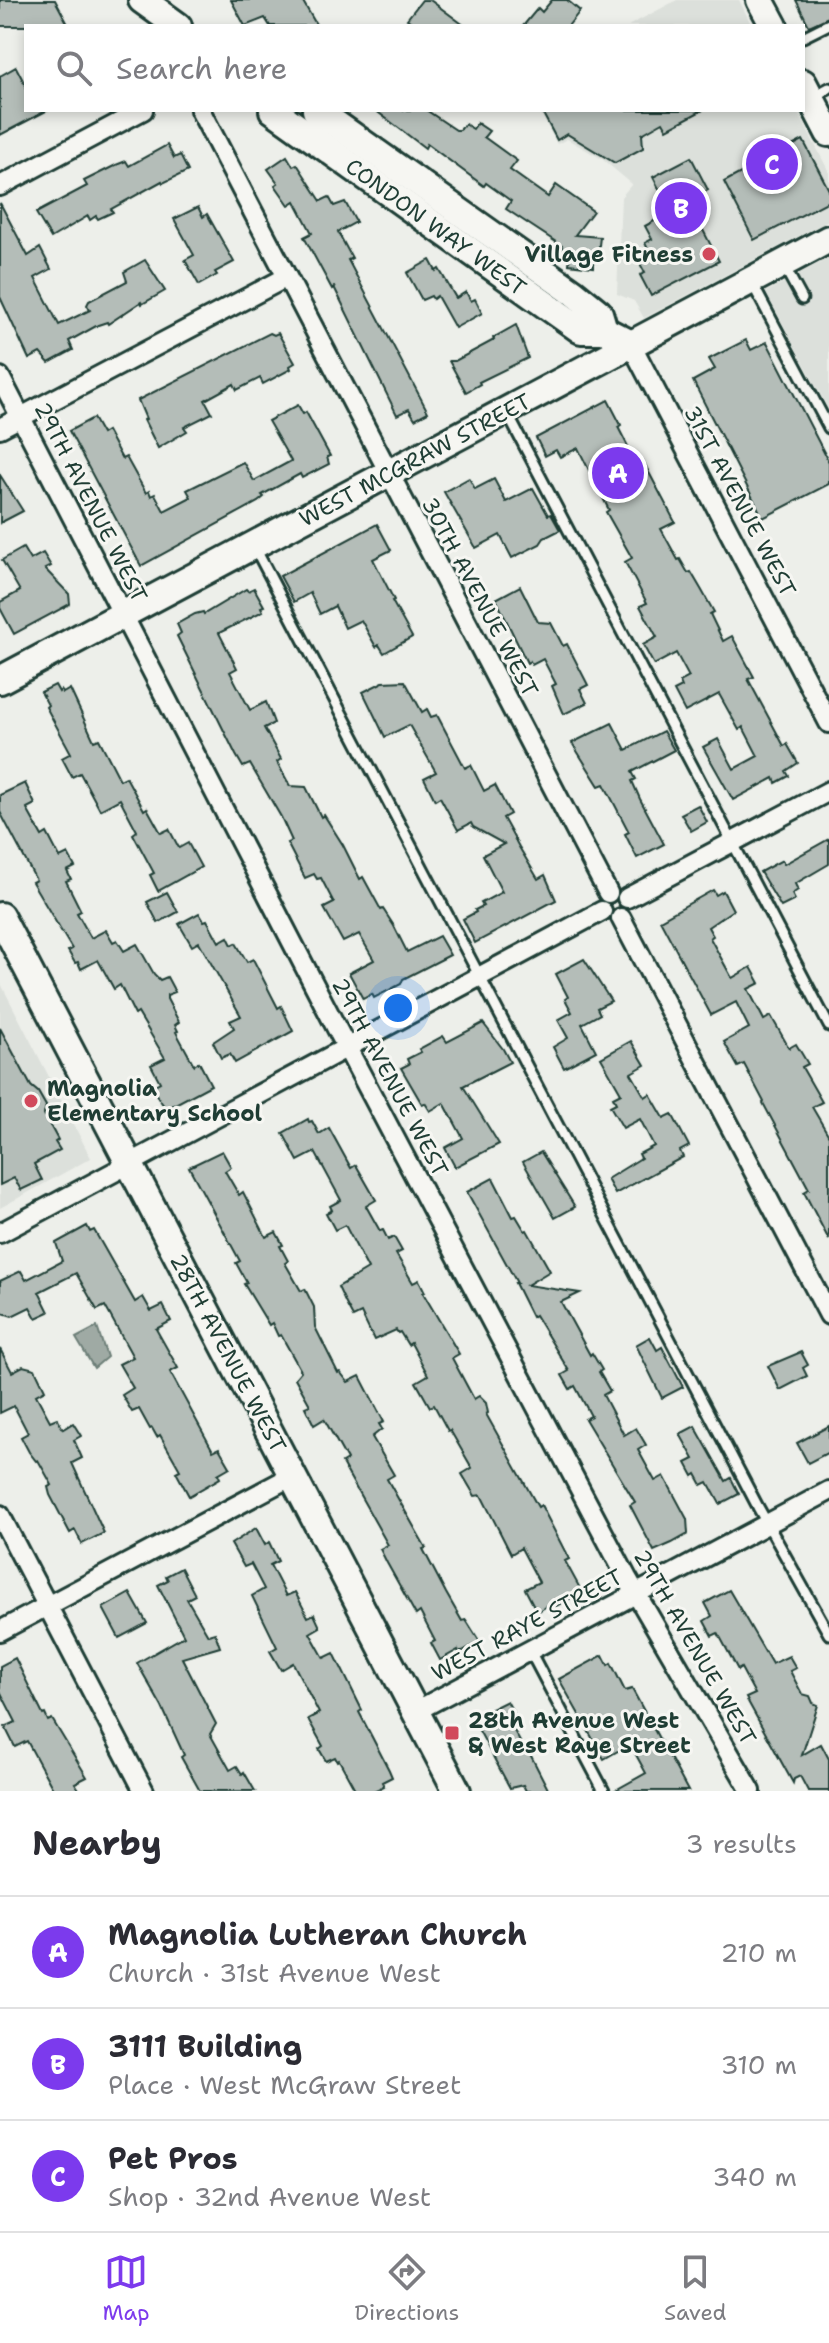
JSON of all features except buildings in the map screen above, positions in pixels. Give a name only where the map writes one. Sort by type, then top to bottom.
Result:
[{"type":"street","points":[[142,0],[175,24]]},
{"type":"street","points":[[760,0],[773,24]]},
{"type":"street","points":[[814,89],[829,133]]},
{"type":"street","points":[[0,186],[139,112]]},
{"type":"street","name":"30TH AVENUE WEST","points":[[201,112],[608,893]]},
{"type":"street","name":"CONDON WAY WEST","points":[[276,112],[581,330],[604,330],[631,344]]},
{"type":"street","name":"CONDON WAY WEST","points":[[319,112],[573,292],[599,313],[604,330]]},
{"type":"street","name":"WEST MCGRAW STREET","points":[[0,680],[829,239]]},
{"type":"street","points":[[0,428],[285,278]]},
{"type":"street","name":"31ST AVENUE WEST","points":[[631,344],[829,723]]},
{"type":"street","name":"29TH AVENUE WEST","points":[[0,377],[347,1047],[636,1594],[751,1791]]},
{"type":"street","points":[[627,898],[829,791]]},
{"type":"street","points":[[621,918],[610,918],[602,911],[602,899],[616,891],[627,898]]},
{"type":"street","points":[[621,918],[628,909],[627,898]]},
{"type":"street","points":[[0,1233],[602,911]]},
{"type":"street","name":"28TH AVENUE WEST","points":[[0,916],[416,1711],[448,1788]]},
{"type":"street","points":[[621,918],[829,1315]]},
{"type":"street","points":[[0,1631],[292,1476]]},
{"type":"street","name":"WEST RAYE STREET","points":[[416,1711],[829,1491]]},
{"type":"street","points":[[0,1515],[144,1791]]},
{"type":"lane","points":[[805,36],[829,24]]},
{"type":"lane","points":[[782,263],[802,299]]},
{"type":"lane","points":[[751,279],[829,428]]},
{"type":"lane","points":[[506,410],[829,1026]]},
{"type":"lane","points":[[254,546],[767,1524],[829,1634]]},
{"type":"lane","points":[[530,1651],[604,1791]]},
{"type":"shaded area","points":[[677,0],[739,0],[751,24],[632,24]]},
{"type":"shaded area","points":[[540,112],[798,112],[829,172],[829,220],[644,318],[634,301],[617,294],[621,197],[632,184],[602,159],[567,139],[557,144]]},
{"type":"shaded area","points":[[829,258],[829,410],[766,292]]},
{"type":"shaded area","name":"Magnolia Elementary School","points":[[0,982],[91,1158],[0,1208]]},
{"type":"shaded area","points":[[97,1327],[107,1357],[94,1368],[76,1338]]},
{"type":"place","name":"Pet Pros","points":[[772,164]]},
{"type":"place","name":"3111 Building","points":[[681,208]]},
{"type":"place","name":"Village Fitness","points":[[709,254]]},
{"type":"place","name":"Magnolia Lutheran Church","points":[[618,473]]},
{"type":"place","name":"Magnolia Elementary School","points":[[31,1101]]},
{"type":"place","name":"28th Avenue West & West Raye Street","points":[[452,1733]]}]
